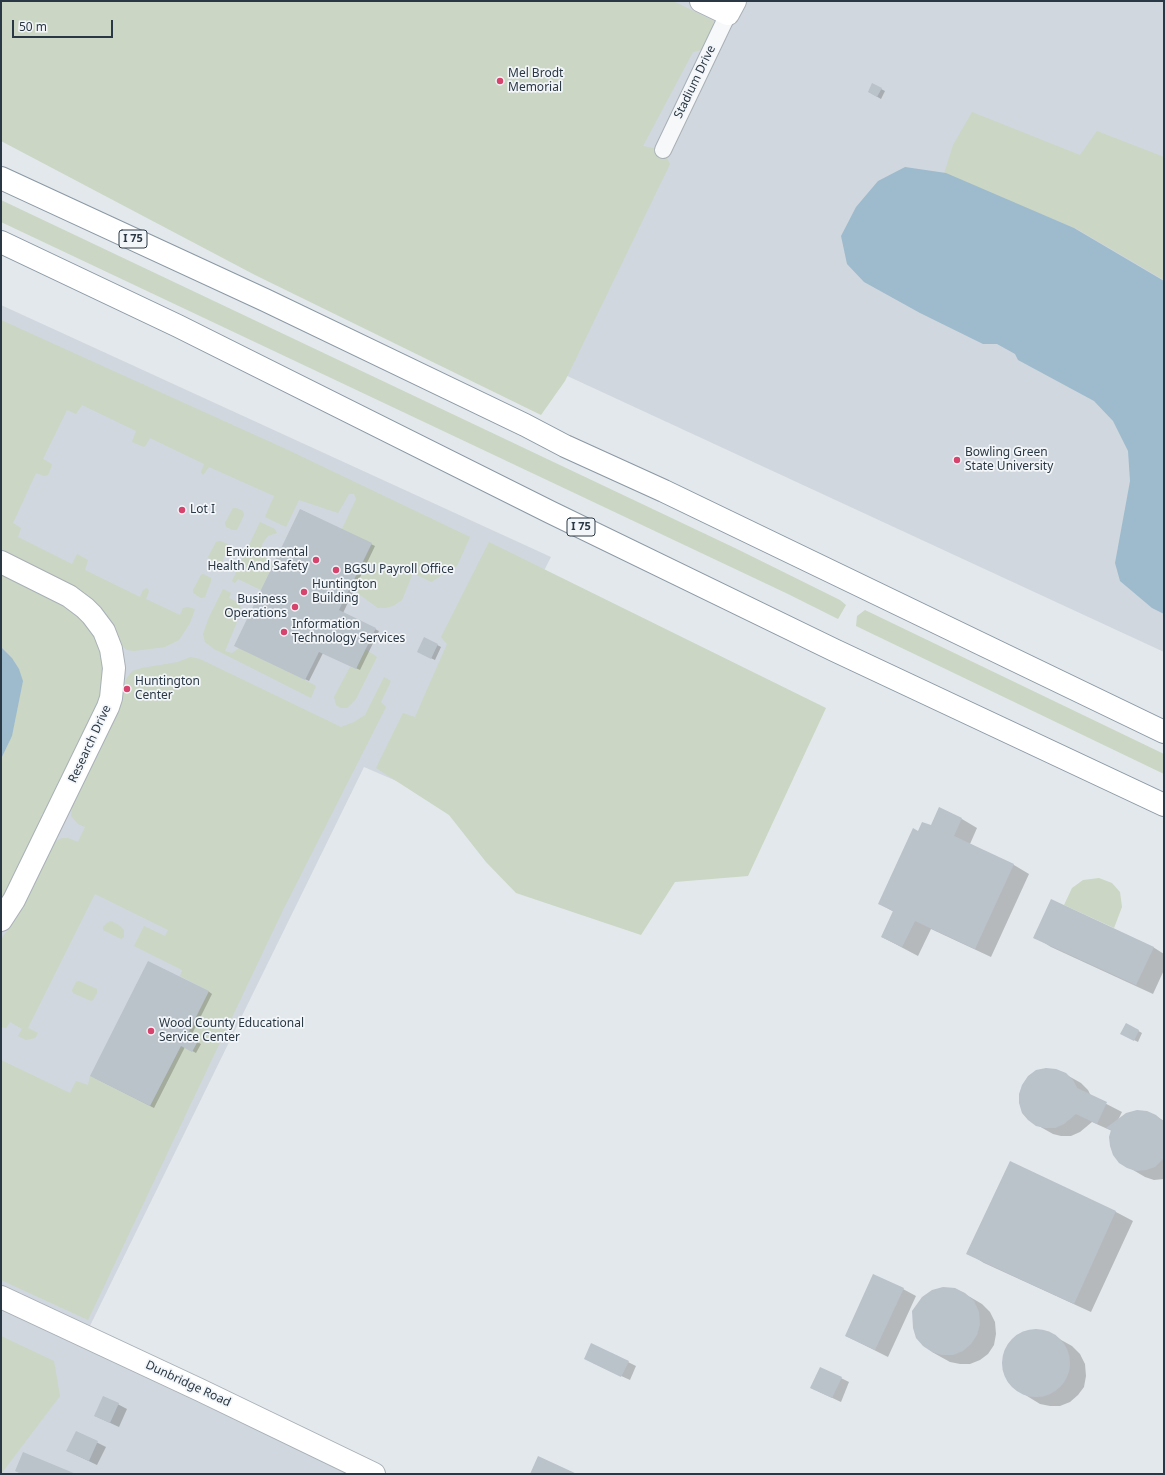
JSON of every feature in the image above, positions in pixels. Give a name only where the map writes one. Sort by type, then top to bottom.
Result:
[{"type":"main road","name":"Stadium Drive","points":[[702,1],[731,7]]},
{"type":"main road","points":[[1,163],[265,300]]},
{"type":"main road","name":"I 75","points":[[1,178],[265,300],[525,425],[565,446],[664,491],[1164,732]]},
{"type":"main road","name":"I 75","points":[[1,242],[178,326],[543,508],[834,650],[1164,805]]},
{"type":"main road","name":"Research Drive","points":[[1,562],[69,596],[89,612],[104,631],[108,640],[111,649],[114,673],[111,698],[108,707],[14,900],[1,920]]},
{"type":"main road","name":"Dunbridge Road","points":[[1,1297],[200,1390],[374,1474]]},
{"type":"street","name":"Stadium Drive","points":[[662,150],[731,7]]},
{"type":"shaded area","name":"Bowling Green State University","points":[[1,1],[1164,1],[1164,652],[336,269]]},
{"type":"shaded area","points":[[1,305],[551,557],[429,795],[364,767],[85,1336],[374,1474],[1,1474]]},
{"type":"green space","points":[[1,1],[673,1],[714,21],[705,49],[693,52],[643,146],[663,150],[670,164],[565,381],[541,415],[255,275],[1,141]]},
{"type":"green space","points":[[972,112],[1080,155],[1097,131],[1164,157],[1164,280],[1077,229],[944,174],[953,145]]},
{"type":"green space","points":[[1,200],[737,549],[840,600],[846,605],[838,619],[1,222]]},
{"type":"green space","points":[[1,320],[288,450],[470,537],[457,566],[431,582],[413,573],[402,600],[393,606],[378,608],[360,595],[352,585],[372,544],[342,529],[356,499],[354,494],[349,494],[338,513],[299,500],[286,527],[265,517],[274,496],[209,467],[203,475],[201,472],[204,464],[150,438],[144,447],[132,442],[136,431],[82,405],[76,414],[67,410],[43,459],[52,465],[48,475],[44,476],[36,473],[13,523],[21,528],[18,537],[72,564],[77,554],[88,560],[85,570],[140,597],[143,590],[147,588],[149,591],[146,599],[180,615],[183,608],[188,607],[195,609],[190,623],[179,640],[165,647],[134,651],[127,650],[1,553]]},
{"type":"green space","points":[[233,508],[243,511],[244,515],[237,530],[226,527],[225,523]]},
{"type":"green space","points":[[260,522],[275,529],[277,533],[268,536],[262,544],[263,554],[269,561],[274,563],[261,590],[238,579],[235,583],[232,581]]},
{"type":"green space","points":[[220,541],[228,544],[228,548],[222,562],[217,564],[208,557],[216,542]]},
{"type":"green space","points":[[489,542],[826,708],[748,876],[675,882],[641,935],[516,893],[486,862],[449,815],[376,768],[403,713],[415,717],[447,644],[441,637]]},
{"type":"green space","points":[[1,573],[73,608],[93,628],[104,654],[105,685],[93,719],[47,813],[41,814],[44,820],[1,906],[1,759],[12,736],[12,658],[1,647]]},
{"type":"green space","points":[[203,574],[211,578],[211,581],[205,597],[201,598],[193,593],[193,590]]},
{"type":"green space","points":[[223,589],[231,593],[229,598],[240,603],[241,612],[225,651],[232,653],[239,648],[316,686],[311,698],[214,649],[205,642],[203,634],[209,617]]},
{"type":"green space","points":[[865,610],[1164,754],[1164,774],[856,626],[857,616]]},
{"type":"green space","points":[[365,649],[377,657],[356,699],[347,708],[341,708],[336,705],[334,697],[350,667],[356,669]]},
{"type":"green space","points":[[190,657],[200,659],[341,727],[354,722],[365,715],[384,677],[391,681],[381,702],[386,707],[283,910],[88,1320],[1,1280],[1,1060],[70,1093],[76,1081],[88,1085],[90,1076],[150,1106],[181,1046],[192,1051],[197,1041],[187,1035],[209,991],[180,976],[182,970],[134,946],[144,926],[165,936],[168,930],[95,894],[28,1028],[38,1033],[35,1038],[26,1040],[18,1036],[22,1029],[10,1022],[6,1028],[1,1027],[1,939],[12,924],[54,842],[62,838],[68,838],[78,842],[85,827],[78,824],[71,816],[72,804],[118,709],[126,679],[132,671],[178,662]]},
{"type":"green space","points":[[1099,878],[1112,883],[1120,892],[1122,907],[1114,928],[1064,905],[1072,888],[1083,880]]},
{"type":"green space","points":[[111,921],[119,925],[124,930],[124,937],[121,939],[103,930],[103,927]]},
{"type":"green space","points":[[79,981],[97,989],[97,993],[93,1000],[91,1001],[73,993],[72,990],[76,982]]},
{"type":"green space","points":[[1,1336],[54,1361],[60,1396],[1,1474]]},
{"type":"water","points":[[905,167],[946,173],[1074,228],[1164,281],[1164,614],[1152,608],[1120,581],[1115,563],[1130,481],[1128,451],[1113,421],[1094,401],[1018,360],[1015,354],[997,344],[983,344],[920,313],[864,282],[847,264],[841,236],[856,207],[878,181]]},
{"type":"water","points":[[1,647],[12,658],[19,669],[23,681],[12,736],[1,759]]},
{"type":"building","points":[[872,83],[882,88],[877,97],[868,92]]},
{"type":"building","name":"Huntington Building","points":[[300,509],[372,543],[339,610],[376,628],[356,669],[319,652],[305,680],[234,646]]},
{"type":"building","points":[[424,637],[438,644],[431,659],[417,652]]},
{"type":"building","points":[[939,807],[962,818],[954,836],[1014,864],[975,949],[915,921],[902,947],[881,937],[893,911],[878,904],[913,828],[918,831],[922,822],[931,825]]},
{"type":"building","points":[[1051,899],[1154,947],[1136,985],[1033,938]]},
{"type":"building","name":"Wood County Educational Service Center","points":[[148,961],[209,991],[187,1035],[198,1041],[192,1052],[181,1046],[150,1106],[90,1076]]},
{"type":"building","points":[[1126,1023],[1139,1030],[1134,1041],[1120,1034]]},
{"type":"building","points":[[1046,1068],[1056,1069],[1066,1073],[1073,1080],[1077,1088],[1107,1102],[1097,1124],[1076,1114],[1064,1124],[1055,1128],[1036,1126],[1028,1120],[1022,1113],[1019,1103],[1019,1094],[1022,1085],[1028,1076],[1036,1070]]},
{"type":"building","points":[[1137,1110],[1147,1111],[1156,1115],[1164,1122],[1164,1158],[1155,1167],[1136,1171],[1119,1163],[1113,1155],[1109,1137],[1111,1130],[1106,1128],[1126,1113]]},
{"type":"building","points":[[1010,1161],[1116,1211],[1074,1304],[966,1254]]},
{"type":"building","points":[[873,1274],[904,1288],[875,1350],[845,1336]]},
{"type":"building","points":[[943,1287],[955,1288],[965,1293],[974,1301],[979,1312],[980,1324],[977,1335],[971,1344],[963,1351],[953,1355],[942,1355],[932,1352],[923,1346],[916,1338],[913,1328],[912,1311],[922,1297],[932,1290]]},
{"type":"building","points":[[1036,1329],[1049,1332],[1060,1339],[1067,1350],[1070,1363],[1067,1376],[1060,1387],[1049,1394],[1036,1397],[1023,1394],[1012,1387],[1005,1376],[1002,1363],[1005,1350],[1012,1339],[1023,1332]]},
{"type":"building","points":[[591,1343],[629,1361],[621,1377],[584,1359]]},
{"type":"building","points":[[820,1367],[842,1377],[832,1398],[810,1388]]},
{"type":"building","points":[[103,1396],[119,1403],[110,1423],[94,1416]]},
{"type":"building","points":[[76,1431],[98,1441],[89,1461],[66,1451]]},
{"type":"building","points":[[23,1452],[76,1474],[21,1474],[15,1471]]},
{"type":"building","points":[[538,1456],[577,1474],[530,1474]]},
{"type":"place","name":"Mel Brodt Memorial","points":[[500,81]]},
{"type":"place","name":"Bowling Green State University","points":[[957,460]]},
{"type":"place","name":"Lot I","points":[[182,510]]},
{"type":"place","name":"Environmental Health And Safety","points":[[316,560]]},
{"type":"place","name":"BGSU Payroll Office","points":[[336,570]]},
{"type":"place","name":"Huntington Building","points":[[304,592]]},
{"type":"place","name":"Business Operations","points":[[295,607]]},
{"type":"place","name":"Information Technology Services","points":[[284,632]]},
{"type":"place","name":"Huntington Center","points":[[127,689]]},
{"type":"place","name":"Wood County Educational Service Center","points":[[151,1031]]}]
